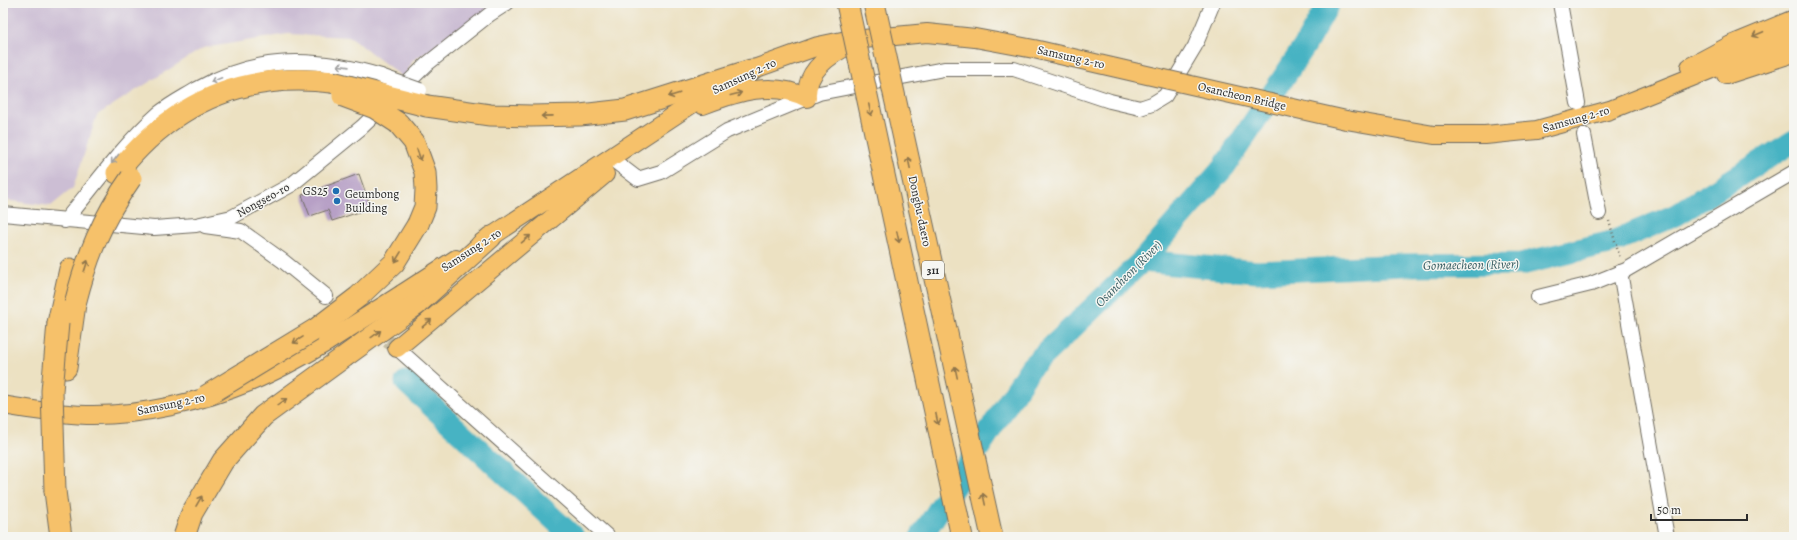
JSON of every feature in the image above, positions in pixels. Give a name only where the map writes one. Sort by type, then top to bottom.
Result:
[{"type":"highway","name":"311","points":[[847,3],[962,537]]},
{"type":"highway","name":"Dongbu-daero","points":[[874,3],[992,537]]},
{"type":"highway","points":[[61,537],[61,490],[66,368],[75,304],[91,250],[124,176],[143,143],[164,125],[187,109],[226,91],[267,81],[290,79],[330,87],[424,98],[456,111],[490,115],[580,115],[625,110],[751,70]]},
{"type":"highway","points":[[206,396],[316,329],[358,297],[394,263],[418,224],[425,207],[425,172],[414,142],[398,123],[375,108],[330,87]]},
{"type":"highway","points":[[73,537],[61,490],[52,391],[58,323],[70,269],[81,235],[90,217],[124,176]]},
{"type":"highway","points":[[184,537],[192,513],[223,461],[263,416],[344,356],[409,300],[491,237]]},
{"type":"main road","points":[[1610,110],[1731,45],[1794,19]]},
{"type":"main road","name":"Samsung 2-ro","points":[[491,237],[713,90],[751,70],[818,46],[861,39],[928,33],[974,38],[1034,48],[1138,73]]},
{"type":"main road","name":"Samsung 2-ro","points":[[1346,120],[1434,135],[1485,135],[1537,130],[1610,110],[1794,36]]},
{"type":"main road","points":[[807,98],[806,90],[810,77],[820,65],[837,51],[861,39]]},
{"type":"main road","points":[[1610,110],[1767,63],[1794,53]]},
{"type":"main road","name":"Osancheon Bridge","points":[[1138,73],[1346,120]]},
{"type":"main road","points":[[397,348],[673,116],[732,96],[765,88],[781,88],[796,92],[807,98]]},
{"type":"main road","name":"Samsung 2-ro","points":[[3,405],[40,412],[88,415],[124,413],[163,408],[252,381],[289,364],[327,342],[409,300]]},
{"type":"street","points":[[618,163],[638,179],[661,172],[727,131],[819,93],[944,69],[1014,69],[1110,100],[1140,108],[1152,104],[1165,96],[1195,46],[1213,3]]},
{"type":"street","points":[[1560,3],[1578,103]]},
{"type":"street","name":"Nongseo-ro","points":[[3,214],[65,221],[154,228],[196,225],[232,217],[253,207],[291,185],[362,127],[427,64],[500,5]]},
{"type":"street","points":[[65,221],[127,144],[159,113],[213,80],[263,65],[285,61],[309,61],[350,67],[381,76],[424,98]]},
{"type":"street","points":[[1584,135],[1599,213]]},
{"type":"street","points":[[1538,297],[1591,284],[1620,272],[1794,172]]},
{"type":"street","points":[[241,231],[253,207]]},
{"type":"street","points":[[196,225],[241,231],[283,261],[326,296]]},
{"type":"street","points":[[1620,272],[1667,537]]},
{"type":"street","points":[[397,348],[608,537]]},
{"type":"path","points":[[1599,213],[1607,216],[1620,259],[1620,272]]},
{"type":"shaded area","points":[[3,3],[518,3],[413,60],[404,78],[350,37],[288,34],[203,48],[97,115],[73,188],[51,206],[3,200]]},
{"type":"building","name":"Geumbong Building","points":[[359,174],[371,208],[332,221],[328,210],[310,216],[302,195]]},
{"type":"waterway","name":"Osancheon (River)","points":[[921,537],[1031,367],[1142,261],[1224,167],[1304,47],[1329,3]]},
{"type":"waterway","name":"Gomaecheon (River)","points":[[1142,261],[1257,272],[1404,265],[1521,264],[1612,242],[1676,215],[1794,141]]},
{"type":"waterway","points":[[406,382],[573,537]]},
{"type":"tunnel","points":[[370,329],[397,348]]},
{"type":"place","name":"GS25","points":[[336,191]]},
{"type":"place","name":"Geumbong Building","points":[[337,201]]}]
